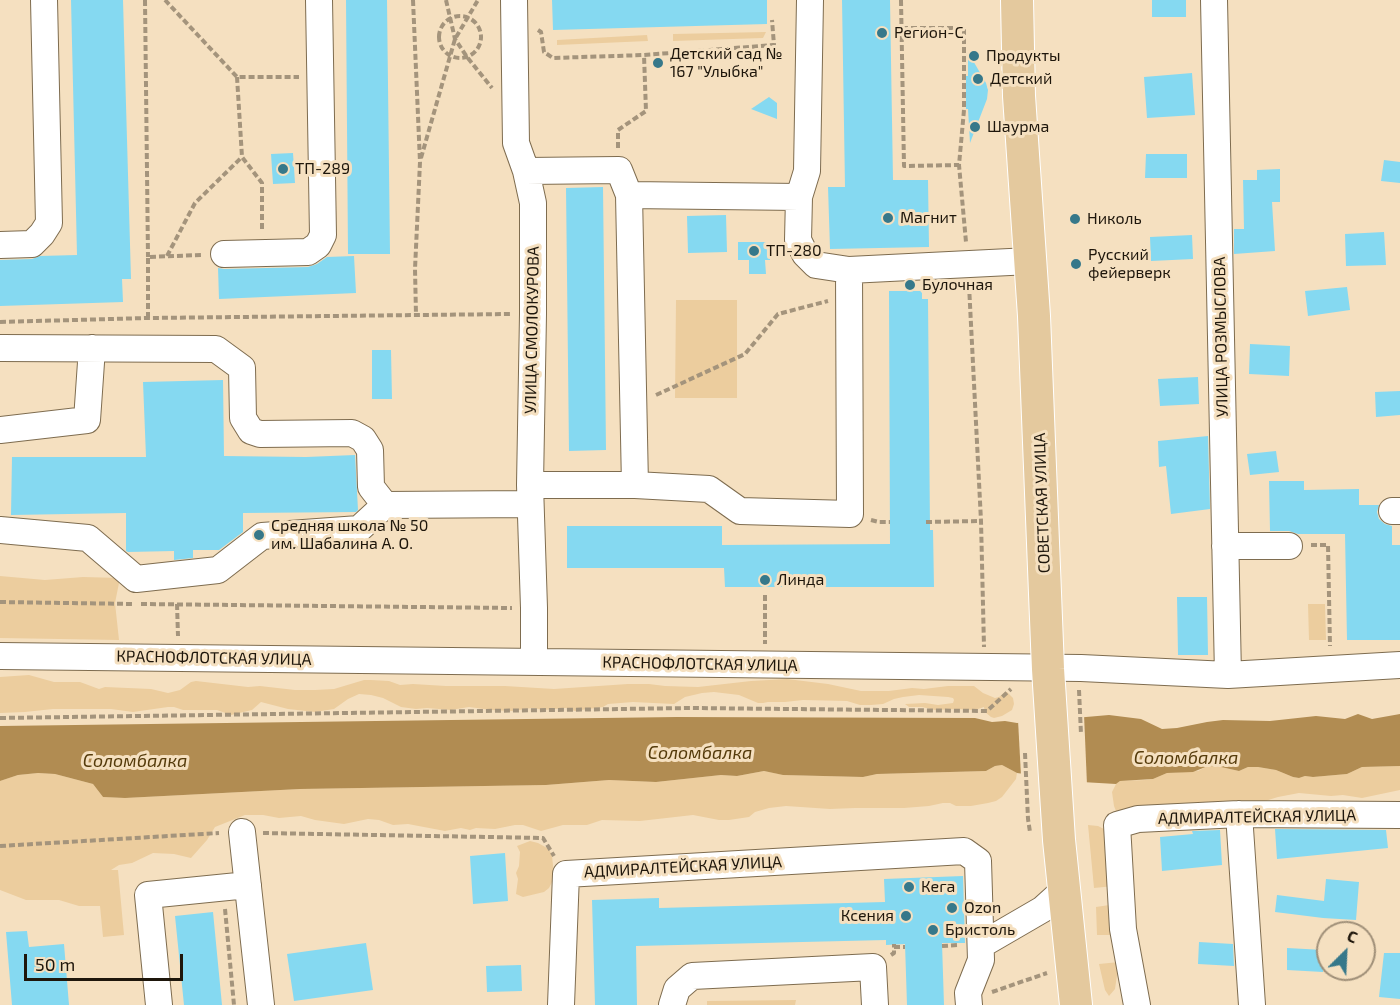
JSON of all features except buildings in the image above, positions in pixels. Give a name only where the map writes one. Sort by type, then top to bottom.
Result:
[{"type":"main road","name":"СОВЕТСКАЯ УЛИЦА","points":[[1017,0],[1019,96],[1035,316],[1049,678],[1064,890],[1076,1005]]},
{"type":"street","points":[[0,245],[32,244],[49,223],[44,0]]},
{"type":"street","points":[[224,254],[308,252],[318,246],[323,235],[319,0]]},
{"type":"street","name":"УЛИЦА СМОЛОКУРОВА","points":[[514,0],[516,143],[526,171],[533,203],[530,495],[534,662]]},
{"type":"street","points":[[810,0],[807,171],[799,197],[798,240],[805,254],[816,265],[849,270],[1030,261]]},
{"type":"street","name":"УЛИЦА РОЗМЫСЛОВА","points":[[1214,0],[1228,675]]},
{"type":"street","points":[[526,171],[619,170],[629,195],[635,485]]},
{"type":"street","points":[[629,195],[799,197]]},
{"type":"street","points":[[0,530],[88,538],[136,579],[218,570],[262,536],[359,530],[385,505],[635,485],[709,489],[740,511],[850,514],[849,270]]},
{"type":"street","points":[[0,348],[216,349],[242,368],[243,418],[251,431],[260,434],[352,433],[363,439],[370,450],[371,487],[385,505]]},
{"type":"street","points":[[0,430],[87,420],[92,348]]},
{"type":"street","points":[[1226,546],[1289,546]]},
{"type":"street","name":"КРАСНОФЛОТСКАЯ УЛИЦА","points":[[0,656],[534,662],[1049,678],[1082,669],[1228,675],[1400,665]]},
{"type":"street","points":[[1239,814],[1252,1005]]},
{"type":"street","name":"АДМИРАЛТЕЙСКАЯ УЛИЦА","points":[[1137,1005],[1123,929],[1117,825],[1138,819],[1239,814],[1400,815]]},
{"type":"street","points":[[242,832],[261,1005]]},
{"type":"street","name":"АДМИРАЛТЕЙСКАЯ УЛИЦА","points":[[566,874],[964,851],[978,861],[981,945]]},
{"type":"street","points":[[561,1005],[566,874]]},
{"type":"street","points":[[159,1005],[148,895],[248,885]]},
{"type":"street","points":[[969,1003],[968,993],[981,960],[981,945],[1043,909],[1064,890]]},
{"type":"street","points":[[672,1005],[676,989],[692,976],[873,967],[875,1005]]},
{"type":"path","points":[[145,0],[148,318]]},
{"type":"path","points":[[165,0],[237,76],[242,157],[262,183],[262,253]]},
{"type":"path","points":[[413,0],[420,162],[416,315]]},
{"type":"path","points":[[446,0],[455,39],[514,116]]},
{"type":"path","points":[[420,162],[455,39],[478,0]]},
{"type":"path","points":[[901,0],[904,166],[959,165]]},
{"type":"path","points":[[468,17],[478,25],[482,37],[478,50],[467,57],[450,56],[439,42],[439,32],[450,18],[468,17]]},
{"type":"path","points":[[536,27],[541,32],[544,52],[553,58],[644,55],[774,45],[772,20]]},
{"type":"path","points":[[902,28],[964,28],[964,110],[959,165],[968,264],[981,521],[984,650]]},
{"type":"path","points":[[619,170],[618,130],[646,111],[644,55]]},
{"type":"path","points":[[237,76],[321,78]]},
{"type":"path","points":[[166,256],[195,203],[242,157]]},
{"type":"path","points":[[148,257],[224,254]]},
{"type":"path","points":[[634,405],[745,354],[778,314],[850,296]]},
{"type":"path","points":[[0,322],[533,314]]},
{"type":"path","points":[[926,522],[981,521]]},
{"type":"path","points":[[1289,546],[1328,545],[1330,646]]},
{"type":"path","points":[[765,595],[765,648]]},
{"type":"path","points":[[0,602],[534,608]]},
{"type":"path","points":[[0,718],[690,708],[987,711],[1013,687]]},
{"type":"path","points":[[0,846],[242,832]]},
{"type":"path","name":"АДМИРАЛТЕЙСКАЯ УЛИЦА","points":[[242,832],[543,838],[566,874]]},
{"type":"path","points":[[223,888],[234,1005]]},
{"type":"path","points":[[894,947],[905,947]]},
{"type":"path","points":[[969,1003],[1053,971]]},
{"type":"shaded area","points":[[766,32],[763,38],[673,41],[673,34]]},
{"type":"shaded area","points":[[647,35],[648,41],[557,45],[557,40]]},
{"type":"shaded area","points":[[676,300],[737,300],[737,398],[675,398]]},
{"type":"shaded area","points":[[0,576],[45,580],[83,577],[120,578],[115,603],[119,640],[0,638]]},
{"type":"shaded area","points":[[1308,604],[1325,604],[1326,640],[1309,640]]},
{"type":"shaded area","points":[[29,675],[54,682],[80,682],[99,689],[105,687],[151,689],[168,693],[180,690],[196,681],[248,687],[315,690],[334,689],[364,680],[389,681],[400,685],[554,689],[628,684],[698,687],[787,679],[861,691],[974,686],[995,698],[1007,692],[1013,698],[1014,704],[1012,710],[994,718],[985,712],[984,707],[975,710],[935,710],[909,707],[905,704],[953,703],[953,698],[948,697],[919,695],[871,705],[860,705],[847,701],[803,700],[758,703],[739,695],[714,692],[685,697],[674,704],[633,702],[608,704],[603,707],[575,711],[566,708],[544,710],[532,708],[512,711],[469,707],[451,710],[416,709],[401,707],[383,698],[359,694],[334,709],[315,712],[288,709],[261,702],[252,710],[231,715],[217,710],[183,710],[174,707],[133,712],[111,709],[53,709],[0,713],[0,677]]},
{"type":"shaded area","points":[[1002,765],[1017,773],[1016,779],[996,801],[971,806],[943,803],[904,808],[830,809],[786,806],[769,808],[755,812],[749,817],[729,820],[693,815],[640,821],[602,820],[587,825],[563,825],[541,831],[515,825],[495,829],[461,828],[445,831],[408,824],[393,825],[368,819],[344,824],[301,816],[279,818],[245,815],[215,827],[191,858],[153,853],[111,870],[118,870],[124,935],[103,937],[100,906],[79,906],[59,900],[26,900],[0,890],[0,781],[18,775],[55,774],[93,784],[103,797],[125,798],[300,789],[546,785],[609,780],[656,782],[721,775],[737,776],[764,771],[784,775],[863,777],[877,774],[986,771]]},
{"type":"shaded area","points":[[1208,766],[1239,771],[1248,767],[1258,767],[1299,778],[1347,774],[1362,767],[1400,766],[1400,790],[1362,798],[1299,793],[1262,802],[1172,805],[1118,816],[1112,792],[1120,781],[1153,779],[1167,773],[1198,771]]},
{"type":"shaded area","points":[[1088,825],[1098,826],[1112,833],[1114,886],[1094,888]]},
{"type":"shaded area","points":[[530,841],[549,849],[554,875],[549,888],[544,892],[523,897],[516,894],[518,879],[516,873],[520,852],[517,846]]},
{"type":"shaded area","points":[[1116,904],[1118,935],[1097,935],[1096,907]]},
{"type":"shaded area","points":[[1119,962],[1115,989],[1109,996],[1105,990],[1099,964]]},
{"type":"shaded area","points":[[796,1000],[795,1005],[707,1005],[707,1001]]},
{"type":"water","name":"Соломбалка","points":[[1358,714],[1372,719],[1400,714],[1400,766],[1362,767],[1347,774],[1299,778],[1258,767],[1248,767],[1239,771],[1208,766],[1193,772],[1167,773],[1153,779],[1120,781],[1116,784],[1017,773],[1002,765],[986,771],[877,774],[863,777],[783,775],[764,771],[737,776],[721,775],[656,782],[609,780],[546,785],[300,789],[125,798],[103,797],[93,784],[55,774],[18,775],[0,781],[0,726],[677,717],[975,718],[992,722],[1017,723],[1109,715],[1141,719],[1162,729],[1223,720],[1270,721],[1316,716],[1345,719]]},
{"type":"pier","points":[[1084,714],[1087,785],[1021,776],[1018,720]]},
{"type":"place","name":"Регион-С","points":[[882,33]]},
{"type":"place","name":"Продукты","points":[[974,56]]},
{"type":"place","name":"Детский сад № 167 \"Улыбка\"","points":[[658,63]]},
{"type":"place","name":"Детский","points":[[978,79]]},
{"type":"place","name":"Шаурма","points":[[975,127]]},
{"type":"place","name":"ТП-289","points":[[283,169]]},
{"type":"place","name":"Магнит","points":[[888,218]]},
{"type":"place","name":"Николь","points":[[1075,219]]},
{"type":"place","name":"ТП-280","points":[[754,251]]},
{"type":"place","name":"Русский фейерверк","points":[[1076,264]]},
{"type":"place","name":"Булочная","points":[[910,285]]},
{"type":"place","name":"Средняя школа № 50 им. Шабалина А. О.","points":[[259,535]]},
{"type":"place","name":"Линда","points":[[765,580]]},
{"type":"place","name":"Кега","points":[[909,887]]},
{"type":"place","name":"Ozon","points":[[952,908]]},
{"type":"place","name":"Ксения","points":[[906,916]]},
{"type":"place","name":"Бристоль","points":[[933,930]]}]
